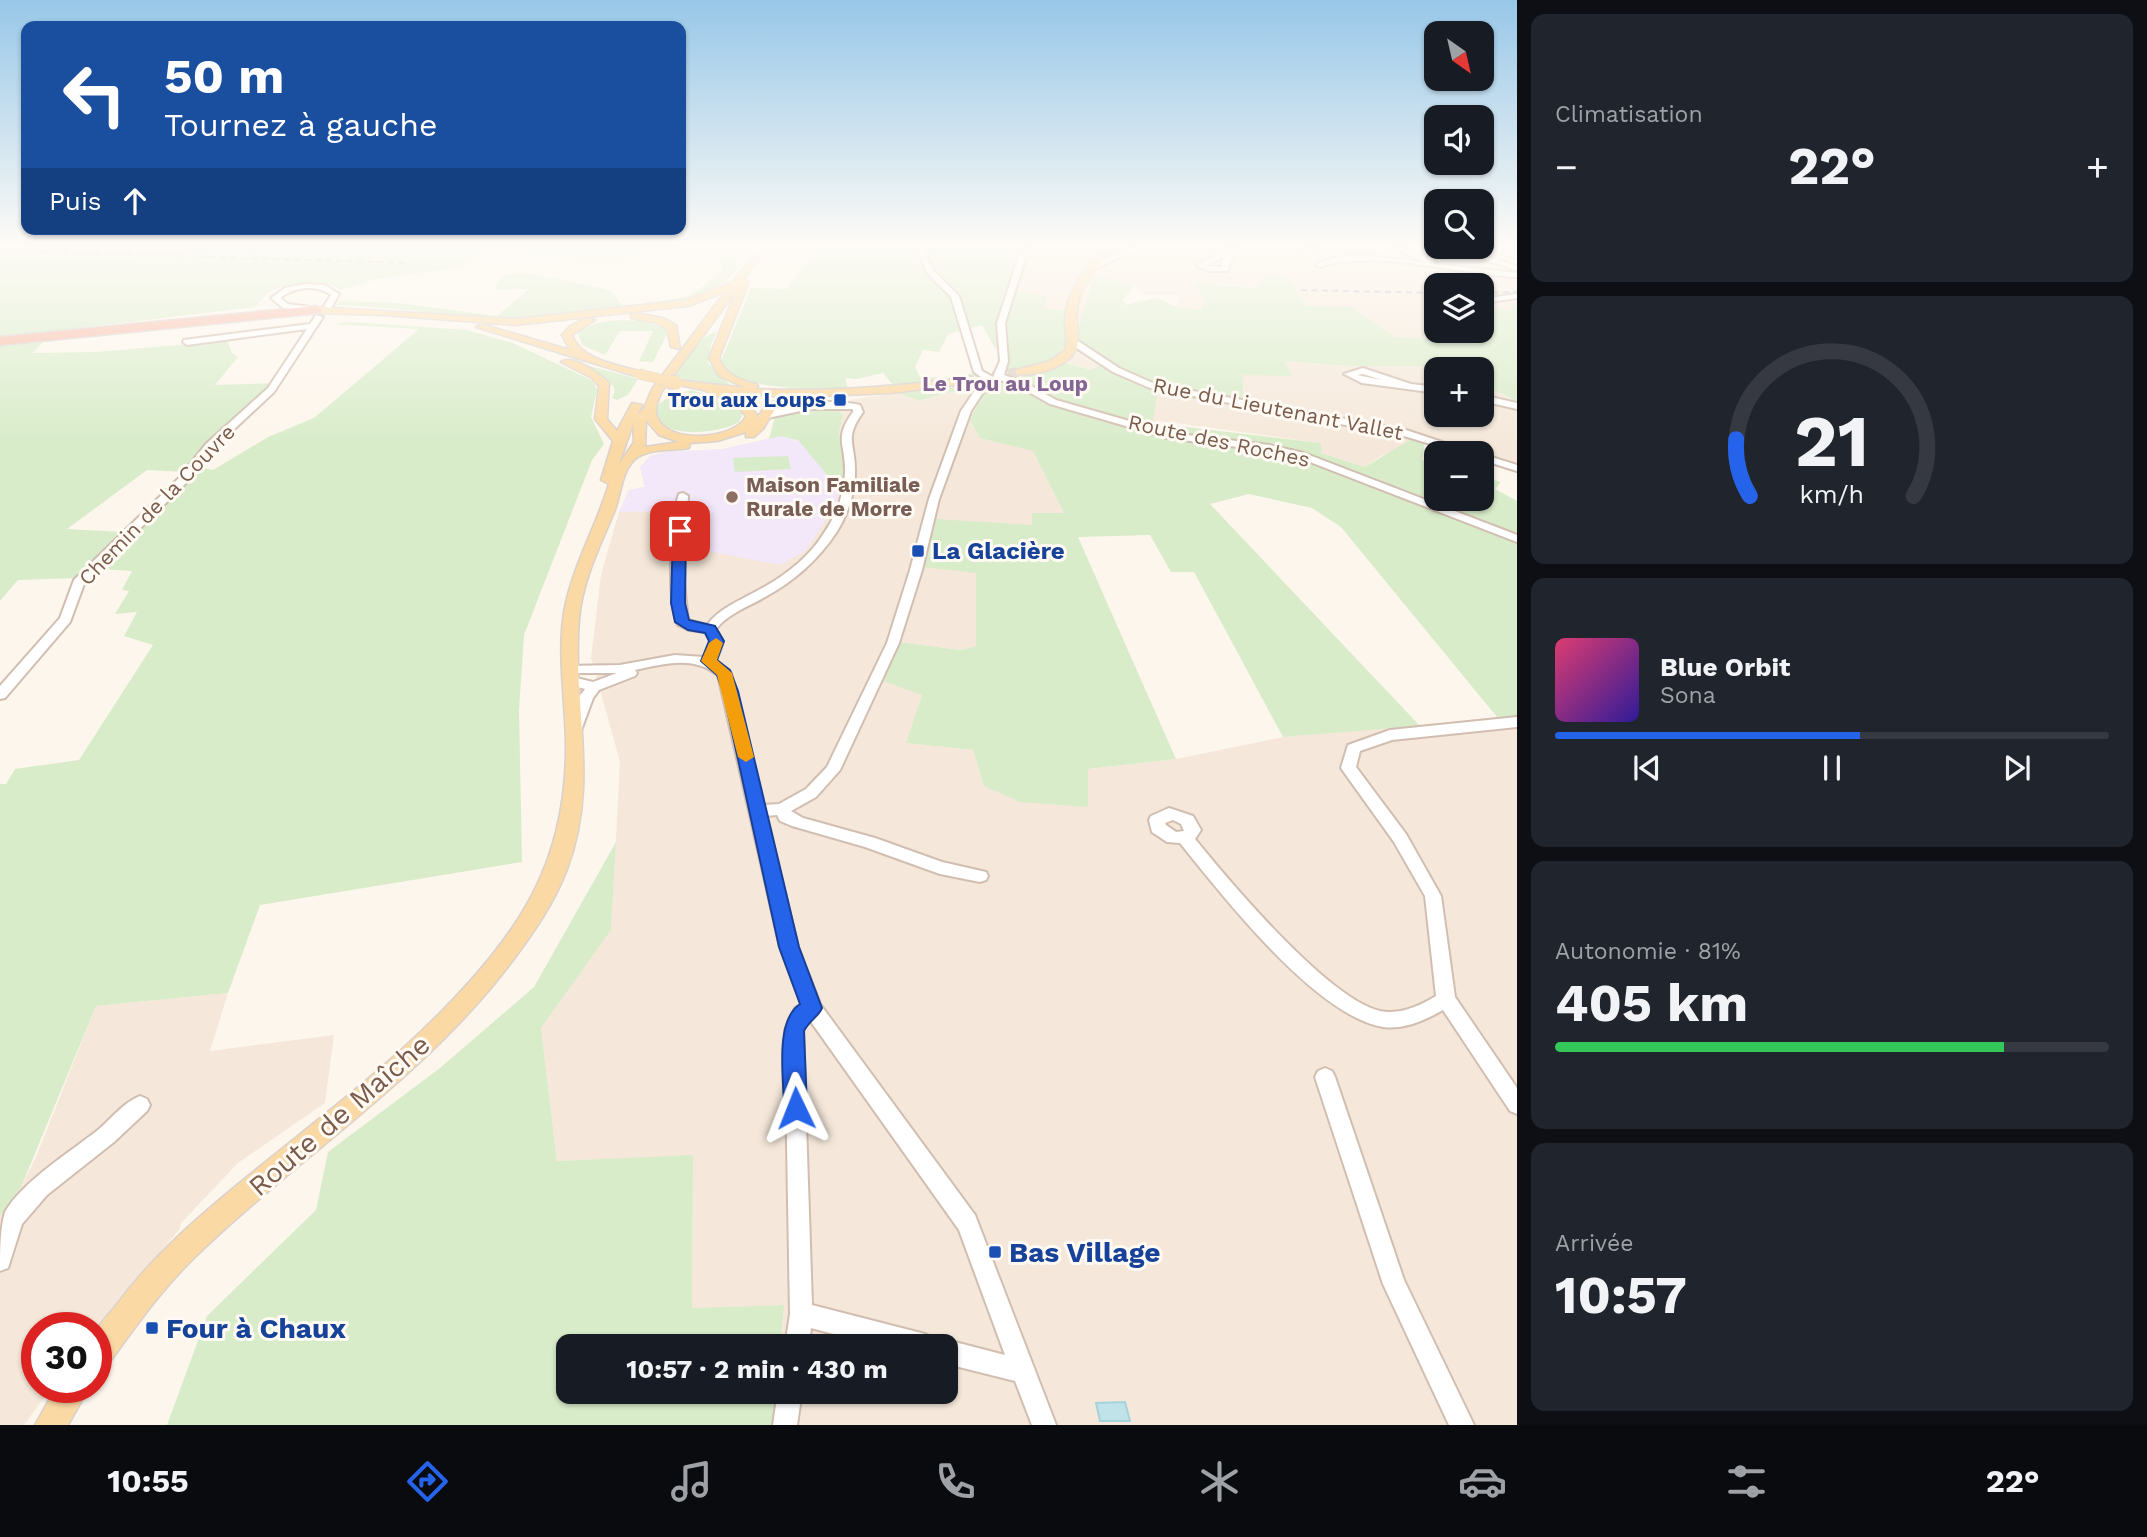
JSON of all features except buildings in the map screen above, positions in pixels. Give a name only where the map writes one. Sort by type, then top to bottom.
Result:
[{"type":"highway","points":[[0,343],[254,314]]},
{"type":"highway","points":[[288,314],[317,315]]},
{"type":"highway","points":[[0,343],[197,323],[317,315]]},
{"type":"main road","points":[[317,315],[422,315],[515,322],[589,314]]},
{"type":"main road","points":[[645,314],[678,320]]},
{"type":"main road","points":[[593,542],[622,469],[637,448],[639,421],[648,411],[656,391],[707,314]]},
{"type":"main road","points":[[593,542],[621,436],[644,392],[676,347],[708,314]]},
{"type":"main road","points":[[730,314],[715,353],[716,367],[728,377],[747,385],[825,395]]},
{"type":"main road","points":[[1020,372],[1054,363],[1069,353],[1072,341],[1070,314]]},
{"type":"main road","points":[[317,315],[393,317],[494,332]]},
{"type":"main road","points":[[422,315],[469,324],[639,374],[708,389],[825,395],[963,381]]},
{"type":"main road","points":[[586,359],[568,340],[569,331],[587,321],[612,316],[637,316],[663,322],[673,329],[676,347]]},
{"type":"main road","points":[[536,344],[602,381],[606,391],[601,419],[621,436],[626,436],[637,448]]},
{"type":"main road","points":[[648,411],[651,423],[660,431],[684,438],[719,438],[736,433],[748,425],[752,416],[746,406],[708,389]]},
{"type":"main road","points":[[637,448],[732,441],[755,430],[770,407],[796,404],[825,395]]},
{"type":"main road","name":"Route de Maîche","points":[[112,1335],[151,1282],[207,1227],[394,1070],[461,1009],[512,948],[546,891],[561,857],[572,818],[577,778],[571,675],[573,605],[593,542]]},
{"type":"main road","points":[[50,1425],[64,1403]]},
{"type":"street","points":[[960,314],[975,365],[984,376],[996,378]]},
{"type":"street","points":[[759,811],[782,809],[811,793],[833,770],[893,643],[916,570],[934,499],[966,411],[972,398],[996,378],[1004,361],[1001,323],[1004,314]]},
{"type":"street","points":[[197,323],[187,342],[317,315]]},
{"type":"street","name":"Chemin de la Couvre","points":[[0,695],[66,619],[78,583],[183,480],[210,446],[264,398],[284,374],[317,315]]},
{"type":"street","name":"Rue du Lieutenant Vallet","points":[[1072,341],[1126,376],[1164,389],[1406,433],[1432,441]]},
{"type":"street","name":"Rue du Lieutenant Vallet","points":[[1069,353],[1089,354]]},
{"type":"street","points":[[1407,385],[1363,371],[1348,374],[1362,380],[1424,388]]},
{"type":"street","name":"Route des Roches","points":[[996,378],[1023,385],[1053,402],[1170,436],[1269,447],[1300,455],[1517,539]]},
{"type":"street","points":[[1494,401],[1517,406]]},
{"type":"street","points":[[710,629],[719,616],[766,592],[815,554],[832,532],[845,500],[850,471],[844,441],[849,423],[859,410],[845,404],[796,404]]},
{"type":"street","points":[[1494,461],[1517,468]]},
{"type":"street","points":[[683,496],[678,546],[678,603],[682,622],[710,629]]},
{"type":"street","points":[[709,661],[717,641],[710,629]]},
{"type":"street","points":[[571,675],[688,658],[709,661],[724,673],[759,811],[789,947],[812,1008],[967,1223],[1044,1425]]},
{"type":"street","points":[[575,731],[586,697],[594,687],[650,665]]},
{"type":"street","points":[[571,675],[594,687]]},
{"type":"street","points":[[1517,722],[1390,736],[1353,748],[1348,768],[1400,838],[1433,895],[1446,999],[1517,1105]]},
{"type":"street","points":[[782,809],[786,817],[798,822],[869,842],[940,868],[980,876]]},
{"type":"street","points":[[1185,838],[1255,921],[1320,982],[1354,1009],[1380,1019],[1421,1015],[1446,999]]},
{"type":"street","points":[[798,1334],[801,1314],[794,1030],[802,1014],[812,1008]]},
{"type":"street","points":[[1325,1077],[1394,1284],[1462,1425]]},
{"type":"street","points":[[0,1260],[13,1218],[40,1188],[140,1105]]},
{"type":"street","points":[[801,1314],[878,1334]]},
{"type":"street","points":[[958,1355],[1023,1371]]},
{"type":"street","points":[[785,1425],[788,1404]]},
{"type":"shaded area","points":[[1043,314],[1099,314],[1105,362],[1091,370],[1057,359]]},
{"type":"shaded area","points":[[1362,314],[1424,314],[1424,338],[1393,337]]},
{"type":"shaded area","points":[[1494,314],[1516,314],[1517,335],[1494,334]]},
{"type":"shaded area","points":[[1284,361],[1349,366],[1424,366],[1424,427],[1494,427],[1494,389],[1517,401],[1517,470],[1494,463],[1494,441],[1424,441],[1381,456],[1365,467],[1321,453],[1321,443],[1153,420],[1157,389],[1243,401],[1243,374],[1291,375]]},
{"type":"shaded area","points":[[951,392],[981,396],[970,420],[1033,451],[1065,514],[1032,513],[1032,525],[976,573],[976,646],[961,650],[899,642],[922,695],[907,743],[973,750],[984,786],[1087,807],[1088,769],[1176,759],[1283,737],[1517,716],[1517,1425],[773,1425],[775,1404],[958,1404],[958,1334],[781,1334],[783,1305],[692,1309],[693,1156],[557,1161],[541,1028],[611,930],[620,762],[591,658],[601,575],[619,512],[629,490],[645,487],[640,467],[650,456],[667,452],[723,449],[780,436],[798,440],[846,470],[839,433],[843,414],[833,408],[855,399],[900,393],[919,401]]},
{"type":"shaded area","name":"Maison Familiale Rurale de Morre","points":[[780,436],[798,440],[838,488],[837,503],[805,551],[780,565],[683,546],[675,511],[619,512],[629,490],[645,487],[640,467],[650,456],[667,452],[723,449]]},
{"type":"shaded area","points":[[228,993],[210,1051],[334,1035],[325,1103],[238,1163],[181,1223],[179,1230],[110,1312],[21,1312],[21,1403],[40,1403],[24,1425],[0,1425],[0,1216],[21,1187],[36,1157],[96,1006]]},
{"type":"green space","points":[[0,314],[192,314],[53,331],[33,353],[96,352],[227,341],[232,353],[238,357],[215,385],[279,383],[222,437],[198,467],[213,470],[268,437],[314,418],[419,329],[334,324],[349,322],[467,330],[513,343],[593,381],[597,390],[591,417],[604,444],[592,460],[524,635],[519,710],[522,862],[260,905],[228,993],[96,1006],[21,1187],[0,1216],[0,784],[6,784],[15,769],[79,760],[153,645],[124,636],[137,612],[115,614],[129,591],[122,590],[132,571],[99,569],[77,578],[18,580],[0,601]],"holes":[[[147,470],[185,472],[123,532],[67,529]]]},
{"type":"green space","points":[[443,314],[580,314],[537,320],[502,320]]},
{"type":"green space","points":[[740,314],[1064,314],[1067,338],[1062,353],[1049,363],[1005,372],[1008,348],[995,348],[982,325],[948,334],[939,352],[923,350],[915,367],[920,377],[952,378],[951,374],[979,374],[985,383],[973,393],[951,392],[919,401],[901,394],[883,373],[857,379],[845,378],[848,389],[778,387],[741,379],[728,371],[721,361]]},
{"type":"green space","points":[[1083,314],[1362,314],[1394,337],[1424,338],[1424,343],[1494,343],[1494,314],[1517,314],[1517,401],[1494,389],[1494,357],[1424,357],[1424,366],[1349,366],[1285,361],[1292,376],[1243,375],[1243,402],[1158,389],[1153,420],[1170,425],[1321,443],[1321,453],[1365,467],[1413,438],[1425,441],[1422,460],[1424,511],[1494,511],[1494,480],[1501,482],[1495,489],[1517,501],[1517,716],[1497,717],[1341,527],[1312,508],[1249,494],[1210,504],[1420,726],[1283,737],[1194,572],[1171,572],[1150,535],[1078,537],[1176,759],[1088,769],[1088,807],[1020,802],[984,786],[973,750],[906,743],[922,695],[883,681],[899,642],[961,650],[976,646],[976,573],[922,567],[936,519],[1032,525],[1032,513],[1064,513],[1033,451],[980,438],[970,420],[981,397],[999,381],[1064,362],[1091,370],[1105,362],[1078,342]]},
{"type":"green space","points":[[620,320],[641,321],[664,328],[667,334],[653,362],[639,361],[653,331],[620,331],[605,355],[582,345],[578,333],[588,327]]},
{"type":"green space","points":[[717,331],[708,363],[730,385],[720,387],[673,377],[695,342]]},
{"type":"green space","points":[[582,364],[638,379],[628,395],[617,400],[612,398],[615,390],[613,386]]},
{"type":"green space","points":[[691,390],[737,405],[743,413],[739,422],[720,429],[685,432],[656,421],[656,406],[670,396]]},
{"type":"green space","points":[[833,408],[843,414],[839,433],[846,470],[838,488],[798,440],[780,436],[769,439],[775,416],[782,412]]},
{"type":"green space","points":[[788,456],[791,469],[735,472],[733,458]]},
{"type":"green space","points":[[616,842],[611,930],[541,1028],[557,1161],[693,1155],[692,1308],[784,1305],[781,1334],[556,1334],[556,1404],[775,1404],[773,1425],[167,1425],[207,1316],[316,1210],[328,1152],[440,1068],[534,987]]},
{"type":"water","points":[[1125,1402],[1130,1421],[1100,1421],[1096,1403]]},
{"type":"tunnel","points":[[963,381],[1020,372]]},
{"type":"slow traffic","points":[[716,643],[709,661],[717,664],[724,673],[746,757]]},
{"type":"place","name":"Trou aux Loups","points":[[840,400]]},
{"type":"place","name":"Maison Familiale Rurale de Morre","points":[[732,497]]},
{"type":"place","name":"La Glacière","points":[[918,551]]},
{"type":"place","name":"Bas Village","points":[[995,1252]]},
{"type":"place","name":"Four à Chaux","points":[[152,1328]]},
{"type":"district","name":"Le Trou au Loup","points":[[1005,384]]},
{"type":"route","points":[[680,531],[678,603],[682,622],[710,629],[717,641],[709,661],[717,664],[724,673],[730,691],[789,947],[812,1008],[802,1014],[794,1030],[796,1108]]}]
